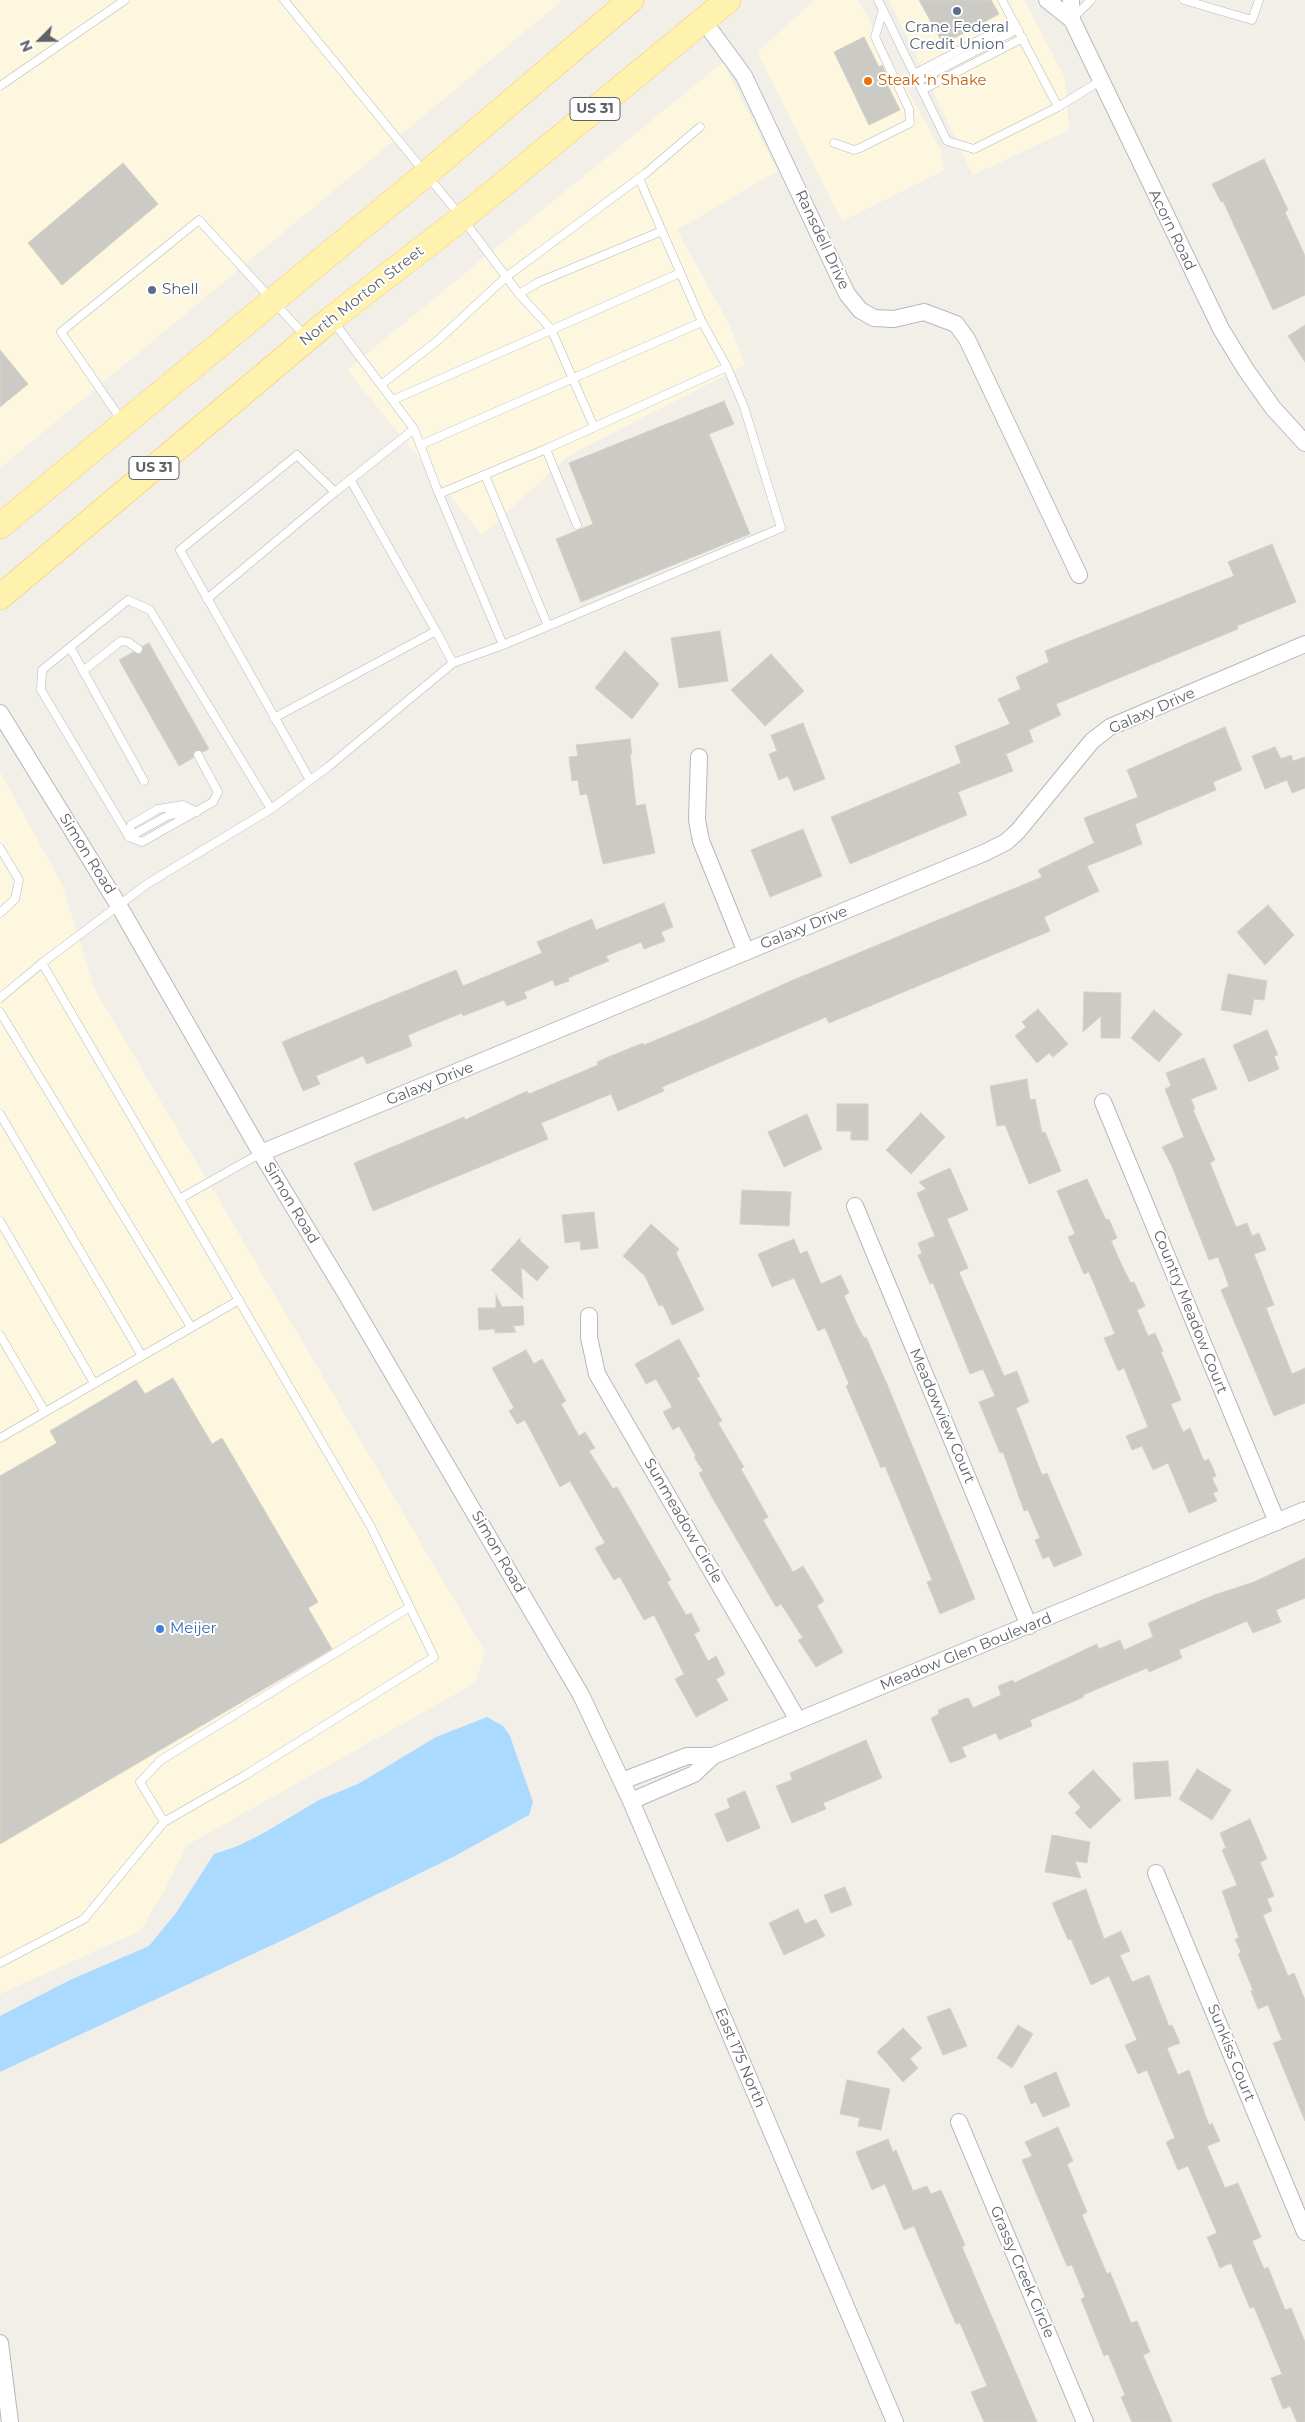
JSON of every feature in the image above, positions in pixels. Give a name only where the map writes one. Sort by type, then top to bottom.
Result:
[{"type":"main road","points":[[0,526],[272,299],[426,174],[631,0]]},
{"type":"main road","name":"North Morton Street","points":[[0,597],[331,319],[462,218],[728,0]]},
{"type":"street","points":[[1047,0],[1072,20]]},
{"type":"street","name":"Acorn Road","points":[[1070,0],[1072,20],[1221,329],[1246,370],[1273,408],[1305,443]]},
{"type":"street","name":"Ransdell Drive","points":[[703,20],[744,76],[847,294],[860,310],[874,318],[894,319],[924,312],[956,324],[967,339],[1079,575]]},
{"type":"street","name":"Galaxy Drive","points":[[261,1153],[1006,842],[1018,831],[1092,741],[1110,727],[1305,644]]},
{"type":"street","name":"Simon Road","points":[[0,712],[119,906],[261,1153],[355,1309],[581,1695]]},
{"type":"street","points":[[699,757],[697,820],[701,841],[746,952]]},
{"type":"street","name":"Country Meadow Court","points":[[1103,1102],[1277,1522]]},
{"type":"street","name":"Meadowview Court","points":[[855,1206],[1030,1626]]},
{"type":"street","name":"Sunmeadow Circle","points":[[589,1316],[589,1337],[597,1374],[798,1720]]},
{"type":"street","name":"Meadow Glen Boulevard","points":[[631,1801],[694,1774],[713,1756],[1030,1626],[1305,1510]]},
{"type":"street","name":"East 175 North","points":[[581,1695],[631,1801],[895,2422]]},
{"type":"street","points":[[622,1782],[687,1756],[713,1756]]},
{"type":"street","name":"Sunkiss Court","points":[[1156,1873],[1305,2232]]},
{"type":"street","name":"Grassy Creek Circle","points":[[959,2122],[1085,2422]]},
{"type":"street","points":[[0,2343],[10,2422]]},
{"type":"lane","points":[[284,0],[462,218],[519,294],[551,329],[594,428]]},
{"type":"lane","points":[[878,0],[947,141],[974,149],[1058,107],[1100,81]]},
{"type":"lane","points":[[1002,0],[1058,107]]},
{"type":"lane","points":[[1072,20],[1091,0]]},
{"type":"lane","points":[[1184,0],[1252,20],[1259,0]]},
{"type":"lane","points":[[0,86],[121,1]]},
{"type":"lane","points":[[834,143],[854,150],[910,123],[909,109],[875,37],[883,10]]},
{"type":"lane","points":[[916,77],[1016,26]]},
{"type":"lane","points":[[922,90],[1023,38]]},
{"type":"lane","points":[[382,384],[436,342],[506,277],[639,178],[700,127]]},
{"type":"lane","points":[[0,998],[42,963],[147,884],[272,809],[454,663],[503,645],[781,528],[744,408],[727,367],[702,322],[639,178]]},
{"type":"lane","points":[[124,423],[61,332],[199,220],[308,339]]},
{"type":"lane","points":[[519,294],[539,282],[662,231]]},
{"type":"lane","points":[[393,400],[680,273]]},
{"type":"lane","points":[[331,319],[382,384],[414,429],[439,494],[503,645]]},
{"type":"lane","points":[[420,445],[573,380],[702,322]]},
{"type":"lane","points":[[439,494],[594,428],[727,367]]},
{"type":"lane","points":[[207,599],[350,479],[414,429]]},
{"type":"lane","points":[[546,449],[577,525]]},
{"type":"lane","points":[[310,780],[180,550],[297,456],[335,492]]},
{"type":"lane","points":[[485,475],[548,626]]},
{"type":"lane","points":[[350,479],[454,663]]},
{"type":"lane","points":[[198,755],[218,792],[213,802],[142,842],[128,837],[41,690],[42,670],[128,600],[150,610],[272,809]]},
{"type":"lane","points":[[274,718],[436,630]]},
{"type":"lane","points":[[83,671],[120,641],[128,642],[138,649]]},
{"type":"lane","points":[[70,647],[144,781]]},
{"type":"lane","points":[[128,837],[169,815],[197,812]]},
{"type":"lane","points":[[0,848],[19,880],[15,899],[0,913]]},
{"type":"lane","points":[[0,1964],[84,1919],[164,1822],[244,1776],[434,1657],[371,1527],[181,1198],[42,963]]},
{"type":"lane","points":[[0,1012],[191,1327]]},
{"type":"lane","points":[[0,1114],[142,1356]]},
{"type":"lane","points":[[181,1198],[261,1153]]},
{"type":"lane","points":[[0,1221],[94,1383]]},
{"type":"lane","points":[[0,1438],[239,1300]]},
{"type":"lane","points":[[0,1335],[44,1412]]},
{"type":"lane","points":[[164,1822],[140,1782],[161,1760],[410,1607]]},
{"type":"shaded area","points":[[0,0],[563,0],[0,468]]},
{"type":"shaded area","points":[[815,0],[858,0],[941,151],[944,170],[842,221],[757,52]]},
{"type":"shaded area","points":[[889,0],[1024,0],[1065,78],[1069,130],[973,175]]},
{"type":"shaded area","points":[[723,62],[777,171],[677,230],[730,326],[745,365],[568,456],[482,535],[347,370]]},
{"type":"shaded area","points":[[0,772],[62,884],[94,988],[485,1652],[475,1683],[187,1845],[164,1891],[140,1931],[0,1994]]},
{"type":"water","points":[[487,1717],[503,1726],[510,1736],[533,1802],[529,1815],[453,1857],[298,1933],[0,2072],[0,2016],[72,1979],[149,1946],[176,1913],[214,1854],[238,1846],[319,1800],[358,1784],[436,1737]]},
{"type":"building","points":[[919,0],[991,0],[999,14],[943,44]]},
{"type":"building","name":"Steak 'n Shake","points":[[864,37],[879,67],[882,65],[889,80],[886,82],[900,110],[869,125],[834,52]]},
{"type":"building","points":[[1264,159],[1288,210],[1285,212],[1305,256],[1305,295],[1273,310],[1223,201],[1221,202],[1212,184]]},
{"type":"building","points":[[123,163],[158,204],[62,285],[28,243]]},
{"type":"building","points":[[1305,325],[1305,362],[1288,336]]},
{"type":"building","points":[[0,350],[28,384],[0,407]]},
{"type":"building","points":[[724,401],[734,424],[709,434],[750,534],[581,602],[556,539],[593,524],[569,463]]},
{"type":"building","points":[[1272,544],[1296,602],[1237,626],[1238,629],[1056,704],[1061,715],[1029,730],[1033,742],[1006,754],[1013,771],[958,792],[967,815],[850,864],[831,817],[961,763],[955,746],[1010,724],[998,699],[1021,689],[1016,677],[1049,662],[1045,651],[1234,576],[1228,562]]},
{"type":"building","points":[[720,631],[728,681],[679,688],[671,638]]},
{"type":"building","points":[[149,643],[209,749],[203,752],[195,750],[193,758],[179,766],[119,660],[133,652],[141,654],[143,646]]},
{"type":"building","points":[[625,651],[659,684],[632,719],[595,688]]},
{"type":"building","points":[[771,654],[804,691],[765,726],[731,690]]},
{"type":"building","points":[[803,723],[825,779],[794,791],[788,776],[779,780],[769,754],[777,751],[771,735]]},
{"type":"building","points":[[1225,727],[1242,770],[1213,782],[1216,790],[1135,824],[1142,844],[1087,866],[1099,891],[1044,917],[1050,931],[829,1023],[826,1017],[662,1087],[664,1091],[618,1111],[611,1094],[541,1123],[548,1139],[373,1211],[354,1163],[464,1117],[465,1120],[527,1091],[529,1094],[598,1065],[597,1062],[613,1055],[643,1043],[644,1045],[702,1021],[793,980],[1042,877],[1038,870],[1094,843],[1084,818],[1138,797],[1127,770]]},
{"type":"building","points":[[630,739],[636,806],[645,804],[655,853],[603,864],[587,794],[580,795],[578,780],[572,781],[569,757],[578,756],[576,745]]},
{"type":"building","points":[[1275,747],[1281,759],[1291,755],[1293,761],[1305,757],[1305,788],[1292,793],[1287,780],[1265,789],[1252,756]]},
{"type":"building","points":[[803,829],[822,876],[770,897],[751,850]]},
{"type":"building","points":[[664,903],[673,927],[661,932],[665,941],[644,949],[641,942],[606,956],[609,961],[568,978],[569,981],[555,986],[553,980],[524,992],[527,998],[507,1006],[504,1000],[463,1016],[462,1013],[408,1035],[412,1046],[367,1064],[363,1056],[316,1076],[320,1084],[303,1091],[282,1042],[456,970],[463,986],[542,953],[537,942],[592,919],[596,930]]},
{"type":"building","points":[[1268,905],[1294,935],[1265,965],[1237,932]]},
{"type":"building","points":[[1228,974],[1267,981],[1264,1000],[1254,999],[1251,1015],[1221,1010]]},
{"type":"building","points":[[1084,992],[1121,993],[1120,1038],[1101,1038],[1101,1016],[1083,1032]]},
{"type":"building","points":[[1038,1009],[1068,1044],[1053,1057],[1049,1053],[1037,1063],[1015,1036],[1026,1027],[1022,1022]]},
{"type":"building","points":[[1154,1010],[1182,1034],[1159,1062],[1131,1038]]},
{"type":"building","points":[[1267,1030],[1278,1055],[1274,1056],[1279,1069],[1249,1082],[1233,1045]]},
{"type":"building","points":[[1204,1058],[1217,1089],[1191,1099],[1195,1109],[1193,1110],[1215,1160],[1210,1163],[1236,1227],[1247,1223],[1252,1236],[1259,1233],[1266,1250],[1254,1254],[1274,1305],[1266,1308],[1292,1374],[1305,1368],[1305,1403],[1274,1416],[1221,1290],[1229,1286],[1218,1257],[1209,1260],[1171,1164],[1162,1147],[1184,1137],[1165,1089],[1171,1086],[1166,1073]]},
{"type":"building","points":[[1027,1079],[1030,1100],[1035,1099],[1042,1133],[1045,1132],[1061,1171],[1029,1184],[1005,1125],[997,1126],[990,1086]]},
{"type":"building","points":[[837,1104],[868,1104],[868,1140],[851,1140],[851,1131],[837,1131]]},
{"type":"building","points":[[921,1113],[945,1137],[911,1174],[886,1150]]},
{"type":"building","points":[[807,1114],[822,1149],[784,1167],[768,1132]]},
{"type":"building","points":[[950,1168],[968,1210],[947,1219],[968,1268],[959,1272],[1004,1376],[1017,1371],[1029,1402],[1016,1408],[1042,1475],[1047,1473],[1082,1555],[1054,1567],[1049,1556],[1043,1559],[1035,1540],[1040,1538],[1028,1510],[1024,1511],[1003,1452],[1000,1453],[979,1402],[995,1396],[983,1369],[970,1374],[933,1283],[930,1284],[918,1255],[922,1253],[918,1243],[935,1236],[917,1193],[926,1189],[919,1182]]},
{"type":"building","points":[[1087,1179],[1106,1220],[1109,1219],[1117,1238],[1111,1241],[1124,1270],[1131,1283],[1134,1282],[1145,1306],[1137,1310],[1148,1336],[1155,1333],[1163,1351],[1161,1352],[1181,1400],[1171,1404],[1183,1432],[1190,1428],[1204,1461],[1209,1459],[1216,1476],[1212,1478],[1218,1491],[1213,1493],[1217,1501],[1189,1513],[1168,1463],[1153,1470],[1142,1446],[1132,1450],[1126,1436],[1148,1427],[1124,1368],[1118,1371],[1104,1338],[1115,1334],[1089,1272],[1084,1274],[1068,1237],[1075,1234],[1057,1191]]},
{"type":"building","points":[[742,1190],[791,1192],[789,1226],[740,1224]]},
{"type":"building","points":[[594,1212],[598,1248],[581,1250],[580,1241],[565,1243],[562,1215]]},
{"type":"building","points":[[651,1224],[679,1249],[676,1253],[704,1310],[672,1325],[663,1305],[659,1306],[645,1276],[623,1256]]},
{"type":"building","points":[[520,1238],[520,1241],[549,1267],[537,1281],[521,1267],[523,1299],[491,1270]]},
{"type":"building","points":[[794,1239],[800,1254],[807,1251],[821,1284],[841,1275],[849,1293],[844,1296],[858,1327],[864,1338],[866,1337],[887,1384],[975,1599],[940,1614],[927,1582],[932,1580],[885,1466],[881,1468],[846,1386],[849,1384],[825,1328],[818,1331],[794,1278],[772,1287],[758,1254]]},
{"type":"building","points":[[496,1295],[502,1307],[523,1306],[524,1325],[513,1326],[516,1332],[495,1333],[495,1329],[479,1330],[478,1308],[496,1308]]},
{"type":"building","points":[[679,1339],[700,1376],[697,1378],[722,1421],[718,1423],[744,1467],[741,1469],[768,1517],[763,1520],[793,1572],[803,1566],[824,1601],[817,1606],[843,1652],[816,1667],[798,1640],[803,1638],[781,1604],[776,1607],[713,1499],[699,1473],[703,1471],[679,1426],[673,1430],[663,1412],[672,1407],[656,1379],[646,1384],[635,1364]]},
{"type":"building","points":[[526,1350],[534,1364],[542,1359],[566,1401],[561,1404],[579,1436],[585,1432],[595,1448],[589,1451],[613,1489],[617,1487],[671,1580],[667,1582],[686,1615],[691,1613],[700,1631],[694,1634],[708,1661],[716,1656],[725,1674],[716,1679],[728,1700],[696,1717],[675,1679],[684,1674],[654,1615],[644,1620],[620,1577],[614,1580],[595,1548],[605,1543],[570,1481],[560,1487],[525,1420],[517,1424],[509,1411],[514,1408],[492,1368]]},
{"type":"building","name":"Meijer","points":[[173,1378],[212,1444],[222,1438],[318,1602],[308,1608],[332,1649],[0,1844],[0,1476],[57,1443],[50,1431],[136,1380],[145,1394]]},
{"type":"building","points":[[1305,1558],[1305,1598],[1276,1610],[1281,1622],[1253,1633],[1247,1621],[1179,1650],[1182,1658],[1149,1672],[1147,1668],[1030,1720],[1032,1726],[999,1740],[996,1733],[962,1747],[966,1757],[950,1763],[931,1718],[939,1714],[938,1710],[966,1698],[969,1699],[973,1708],[1001,1695],[998,1686],[1013,1680],[1014,1683],[1097,1644],[1099,1649],[1120,1640],[1124,1650],[1153,1637],[1148,1623],[1214,1595],[1254,1582]]},
{"type":"building","points":[[866,1740],[882,1778],[823,1803],[826,1809],[792,1823],[776,1786],[792,1780],[790,1773]]},
{"type":"building","points":[[1168,1761],[1171,1796],[1135,1799],[1133,1763]]},
{"type":"building","points":[[1197,1769],[1231,1790],[1212,1820],[1179,1799]]},
{"type":"building","points":[[1093,1770],[1121,1800],[1090,1829],[1075,1813],[1081,1807],[1068,1793]]},
{"type":"building","points":[[745,1791],[760,1828],[727,1842],[715,1814],[730,1808],[727,1799]]},
{"type":"building","points":[[1250,1819],[1267,1859],[1260,1862],[1274,1896],[1267,1899],[1272,1911],[1263,1915],[1288,1976],[1294,1973],[1305,2000],[1305,2121],[1273,2043],[1282,2040],[1268,2005],[1258,2009],[1251,1991],[1253,1990],[1238,1954],[1241,1952],[1235,1939],[1239,1938],[1222,1891],[1237,1885],[1222,1850],[1226,1848],[1220,1833]]},
{"type":"building","points":[[1052,1835],[1090,1842],[1087,1863],[1075,1861],[1081,1878],[1045,1872]]},
{"type":"building","points":[[845,1887],[852,1905],[831,1913],[824,1895]]},
{"type":"building","points":[[1086,1889],[1104,1939],[1121,1931],[1130,1951],[1120,1955],[1132,1982],[1149,1975],[1169,2026],[1172,2025],[1180,2043],[1167,2048],[1178,2075],[1189,2070],[1209,2125],[1212,2123],[1220,2141],[1207,2146],[1225,2188],[1238,2183],[1261,2237],[1252,2241],[1264,2269],[1268,2267],[1285,2310],[1291,2308],[1305,2342],[1305,2422],[1297,2422],[1290,2406],[1283,2409],[1271,2378],[1282,2374],[1254,2307],[1250,2308],[1231,2263],[1220,2268],[1207,2237],[1217,2233],[1188,2166],[1178,2170],[1166,2142],[1175,2138],[1147,2070],[1138,2074],[1125,2045],[1137,2040],[1109,1976],[1091,1985],[1071,1939],[1068,1940],[1052,1903]]},
{"type":"building","points":[[798,1909],[805,1924],[816,1919],[825,1936],[784,1955],[769,1923]]},
{"type":"building","points":[[950,2008],[967,2046],[943,2055],[927,2017]]},
{"type":"building","points":[[1018,2025],[1033,2034],[1012,2068],[997,2058]]},
{"type":"building","points":[[903,2028],[922,2048],[910,2059],[918,2068],[903,2082],[877,2052]]},
{"type":"building","points":[[1056,2072],[1070,2106],[1043,2117],[1036,2102],[1031,2104],[1024,2086]]},
{"type":"building","points":[[847,2080],[890,2089],[881,2130],[858,2126],[860,2118],[840,2114]]},
{"type":"building","points":[[1058,2127],[1073,2161],[1067,2164],[1087,2212],[1082,2215],[1107,2274],[1110,2272],[1131,2323],[1137,2321],[1150,2352],[1143,2355],[1172,2422],[1132,2422],[1121,2397],[1125,2395],[1108,2354],[1104,2356],[1081,2299],[1085,2297],[1072,2265],[1067,2266],[1022,2160],[1032,2156],[1025,2142]]},
{"type":"building","points":[[888,2139],[893,2152],[896,2150],[913,2191],[927,2186],[931,2194],[941,2190],[965,2245],[962,2247],[1037,2422],[984,2422],[971,2392],[987,2386],[960,2323],[956,2324],[914,2226],[904,2230],[885,2184],[872,2190],[856,2152]]},
{"type":"place","name":"Crane Federal Credit Union","points":[[957,11]]},
{"type":"place","name":"Steak 'n Shake","points":[[868,81]]},
{"type":"place","name":"Shell","points":[[152,290]]},
{"type":"place","name":"Meijer","points":[[160,1629]]}]
